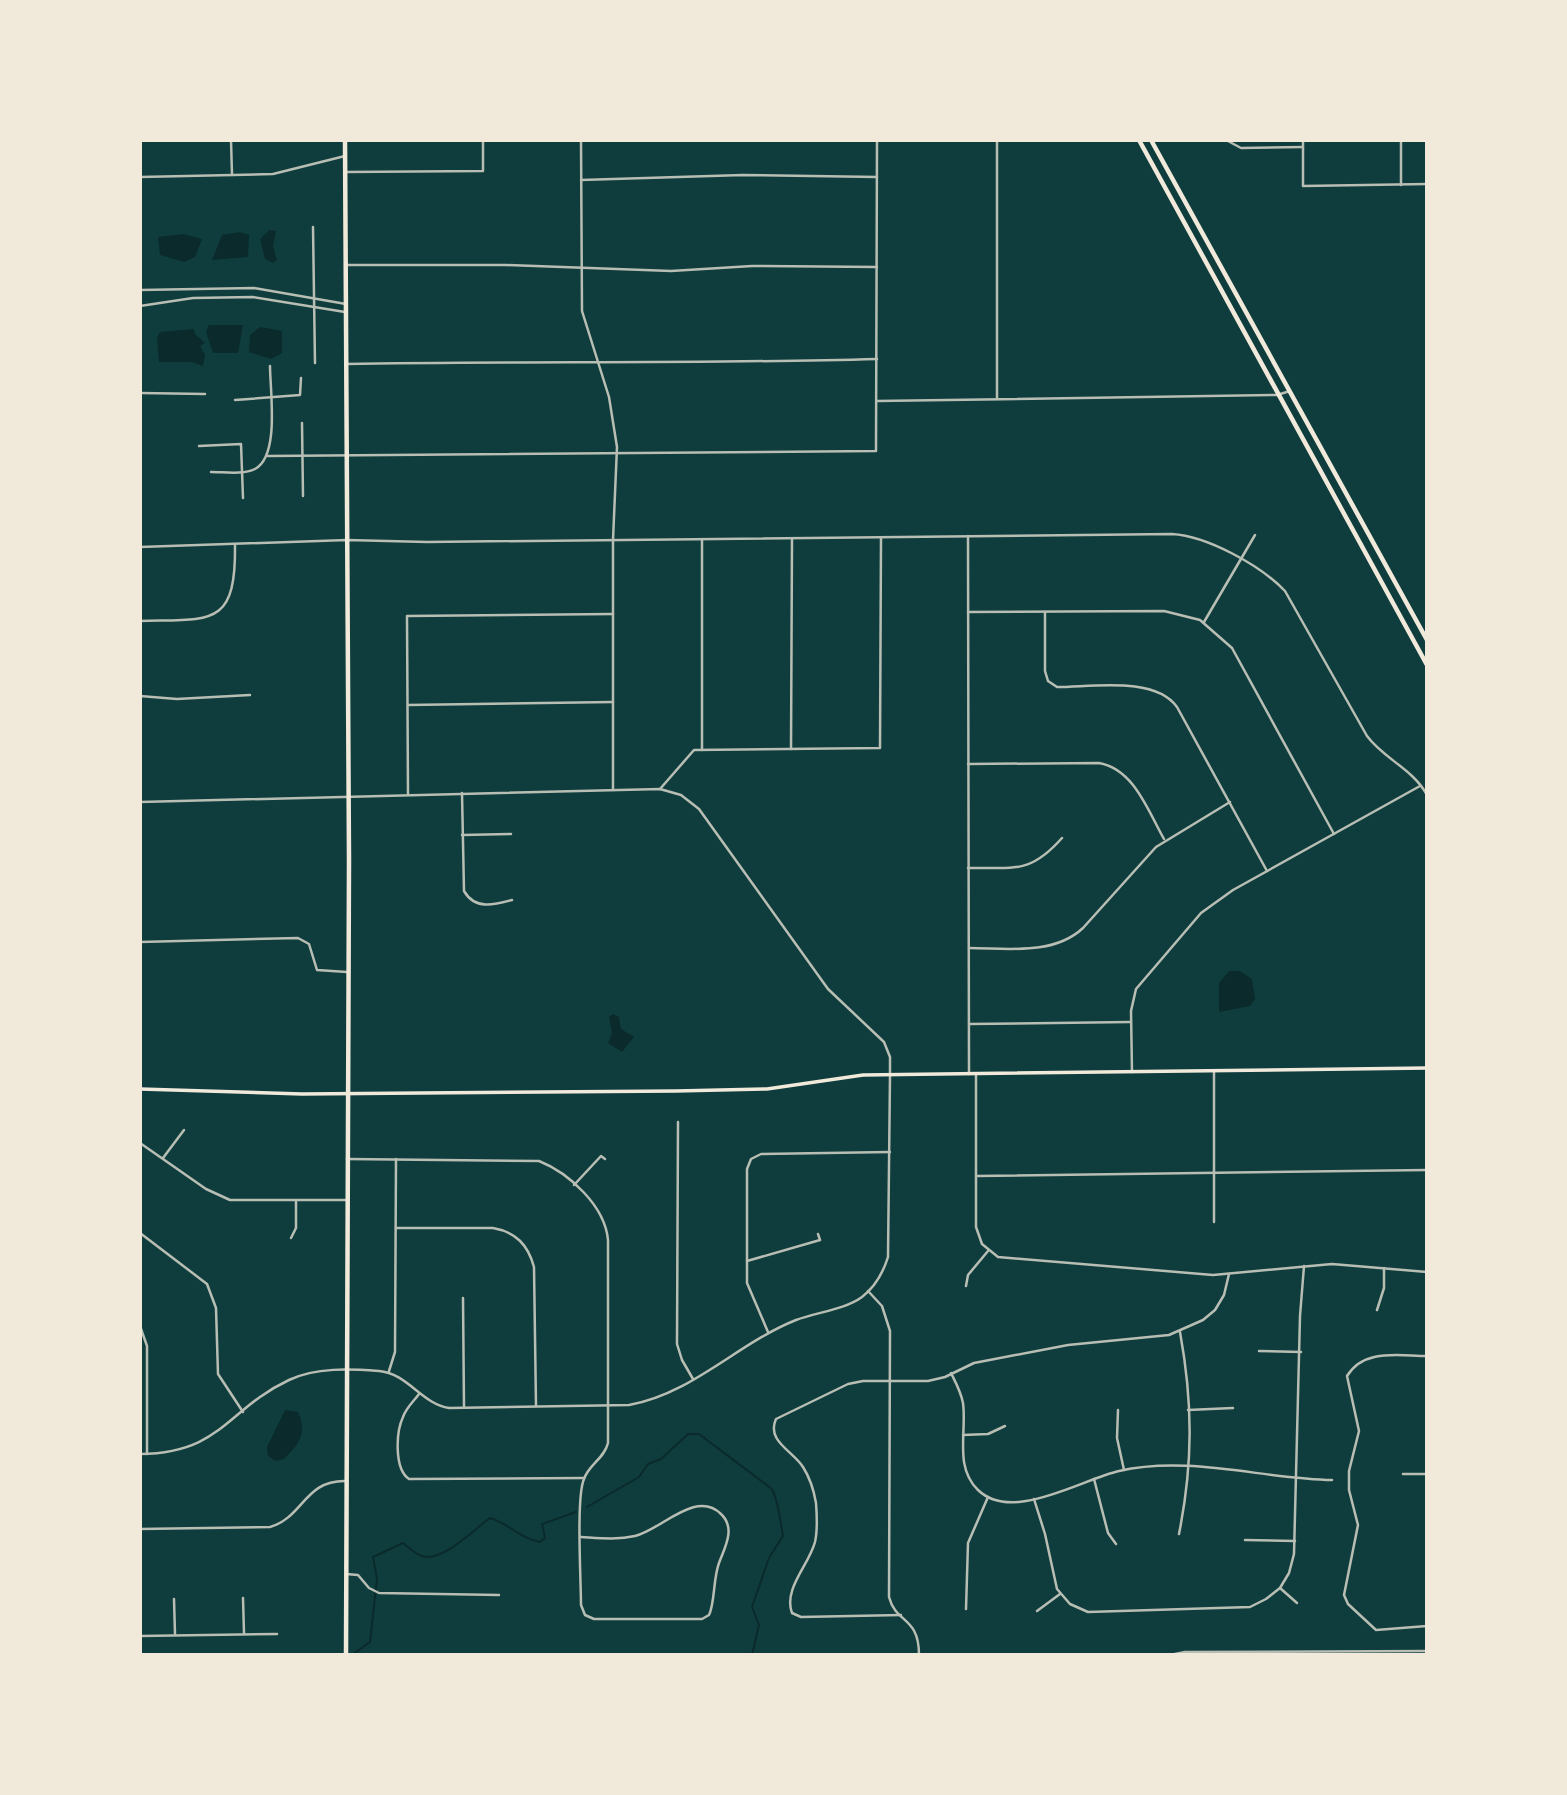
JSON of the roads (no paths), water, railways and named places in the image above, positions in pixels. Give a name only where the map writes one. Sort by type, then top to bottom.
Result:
[{"type":"main road","points":[[345,140],[346,1655]]},
{"type":"main road","points":[[1139,140],[1427,665]]},
{"type":"main road","points":[[1152,140],[1427,640]]},
{"type":"main road","points":[[140,1089],[347,1093],[749,1090],[842,1077],[890,1075],[1427,1068]]},
{"type":"street","points":[[232,140],[232,175]]},
{"type":"street","points":[[346,172],[483,171],[483,140]]},
{"type":"street","points":[[581,140],[583,316],[611,408],[617,453],[612,540],[613,790]]},
{"type":"street","points":[[268,456],[347,457],[472,452],[876,451],[877,140]]},
{"type":"street","points":[[997,140],[997,400]]},
{"type":"street","points":[[1226,140],[1241,148],[1303,147]]},
{"type":"street","points":[[1303,140],[1303,186],[1427,184]]},
{"type":"street","points":[[1401,140],[1401,185]]},
{"type":"street","points":[[140,177],[279,173],[345,156]]},
{"type":"street","points":[[581,180],[726,175],[877,177]]},
{"type":"street","points":[[313,227],[315,363]]},
{"type":"street","points":[[346,265],[582,267],[671,271],[752,267],[877,267]]},
{"type":"street","points":[[140,290],[254,288],[346,304]]},
{"type":"street","points":[[140,306],[193,298],[253,297],[346,313]]},
{"type":"street","points":[[346,364],[742,363],[877,359]]},
{"type":"street","points":[[211,472],[257,468],[268,456],[271,446],[270,366]]},
{"type":"street","points":[[235,400],[301,395],[302,378]]},
{"type":"street","points":[[877,401],[1277,395],[1290,391]]},
{"type":"street","points":[[140,393],[205,394]]},
{"type":"street","points":[[302,423],[303,496]]},
{"type":"street","points":[[199,446],[241,444],[243,498]]},
{"type":"street","points":[[140,547],[347,540],[702,540],[1176,534],[1204,540],[1271,579],[1289,596],[1367,736],[1422,785],[1427,795]]},
{"type":"street","points":[[1204,623],[1255,534]]},
{"type":"street","points":[[968,536],[969,1074]]},
{"type":"street","points":[[660,789],[694,750],[880,748],[881,537]]},
{"type":"street","points":[[791,749],[792,539]]},
{"type":"street","points":[[702,540],[702,750]]},
{"type":"street","points":[[140,621],[204,618],[218,611],[231,596],[235,579],[235,545]]},
{"type":"street","points":[[968,612],[1164,611],[1183,614],[1204,623],[1221,636],[1235,654],[1334,834]]},
{"type":"street","points":[[1045,612],[1045,671],[1048,681],[1057,687],[1145,687],[1165,694],[1177,707],[1267,871]]},
{"type":"street","points":[[408,794],[407,616],[612,614]]},
{"type":"street","points":[[140,696],[177,699],[250,695]]},
{"type":"street","points":[[408,705],[613,702]]},
{"type":"street","points":[[968,764],[1099,763],[1114,767],[1130,782],[1164,840]]},
{"type":"street","points":[[1132,1072],[1132,1022],[1136,989],[1195,919],[1224,895],[1422,785]]},
{"type":"street","points":[[140,802],[660,789],[681,795],[699,809],[828,989],[884,1042],[890,1057],[888,1257],[878,1280],[850,1304],[768,1332],[693,1379],[647,1402],[608,1405],[441,1406],[389,1373],[309,1373],[290,1379],[195,1446],[178,1452],[140,1454]]},
{"type":"street","points":[[462,793],[462,885],[468,898],[478,904],[498,904],[512,900]]},
{"type":"street","points":[[969,948],[1043,947],[1069,939],[1083,928],[1164,840],[1230,802]]},
{"type":"street","points":[[462,835],[511,834]]},
{"type":"street","points":[[968,868],[1026,866],[1045,856],[1062,838]]},
{"type":"street","points":[[140,942],[298,939],[309,944],[317,970],[347,972]]},
{"type":"street","points":[[969,1024],[1132,1022]]},
{"type":"street","points":[[1214,1071],[1214,1222]]},
{"type":"street","points":[[976,1074],[976,1229],[988,1251],[1010,1259],[1229,1274],[1343,1264],[1427,1272]]},
{"type":"street","points":[[678,1122],[677,1344],[693,1379]]},
{"type":"street","points":[[163,1158],[184,1130]]},
{"type":"street","points":[[140,1143],[206,1189],[230,1200],[347,1200]]},
{"type":"street","points":[[768,1332],[750,1294],[747,1261],[747,1170],[751,1159],[761,1154],[890,1152]]},
{"type":"street","points":[[574,1185],[601,1156],[605,1159]]},
{"type":"street","points":[[347,1159],[539,1161],[557,1170],[595,1205],[603,1218],[608,1240],[608,1405],[606,1449],[584,1478],[581,1537],[581,1605],[586,1615],[594,1619],[702,1619],[709,1615],[712,1609],[714,1576],[729,1532],[724,1517],[717,1509],[700,1505],[637,1535],[581,1537]]},
{"type":"street","points":[[389,1373],[395,1354],[396,1159]]},
{"type":"street","points":[[975,1176],[1427,1170]]},
{"type":"street","points":[[291,1238],[296,1227],[296,1201]]},
{"type":"street","points":[[396,1228],[493,1228],[506,1231],[526,1246],[534,1267],[536,1406]]},
{"type":"street","points":[[140,1233],[207,1284],[216,1308],[218,1374],[243,1412]]},
{"type":"street","points":[[747,1261],[820,1240],[818,1234]]},
{"type":"street","points":[[966,1286],[968,1275],[988,1251]]},
{"type":"street","points":[[1034,1499],[1048,1542],[1054,1583],[1060,1594],[1076,1608],[1095,1613],[1189,1607],[1239,1609],[1258,1604],[1280,1588],[1291,1567],[1295,1541],[1300,1316],[1304,1266]]},
{"type":"street","points":[[1377,1310],[1384,1288],[1384,1268]]},
{"type":"street","points":[[901,1615],[801,1617],[792,1613],[789,1596],[816,1540],[816,1511],[810,1481],[803,1467],[774,1436],[775,1421],[848,1384],[928,1381],[974,1363],[1068,1345],[1151,1338],[1180,1332],[1215,1310],[1224,1295],[1229,1274]]},
{"type":"street","points":[[868,1291],[882,1306],[888,1322],[889,1597],[918,1633],[919,1655]]},
{"type":"street","points":[[463,1298],[464,1407]]},
{"type":"street","points":[[140,1326],[147,1346],[147,1454]]},
{"type":"street","points":[[1179,1534],[1191,1468],[1180,1332]]},
{"type":"street","points":[[1259,1350],[1301,1352]]},
{"type":"street","points":[[1427,1356],[1379,1354],[1352,1370],[1347,1383],[1359,1431],[1349,1469],[1349,1490],[1358,1526],[1344,1595],[1348,1604],[1376,1630],[1395,1626],[1427,1626]]},
{"type":"street","points":[[951,1373],[962,1403],[965,1470],[975,1487],[988,1497],[1007,1503],[1034,1499],[1124,1470],[1244,1470],[1332,1480]]},
{"type":"street","points":[[420,1394],[405,1412],[400,1427],[399,1462],[405,1477],[414,1481],[584,1478]]},
{"type":"street","points":[[1188,1410],[1233,1408]]},
{"type":"street","points":[[1118,1410],[1117,1442],[1124,1470]]},
{"type":"street","points":[[963,1435],[988,1434],[1005,1426]]},
{"type":"street","points":[[1403,1474],[1427,1474]]},
{"type":"street","points":[[1094,1479],[1108,1533],[1116,1544]]},
{"type":"street","points":[[140,1529],[270,1527],[283,1522],[324,1483],[346,1481]]},
{"type":"street","points":[[966,1609],[968,1543],[988,1497]]},
{"type":"street","points":[[1245,1540],[1295,1541]]},
{"type":"street","points":[[346,1574],[358,1575],[377,1592],[499,1595]]},
{"type":"street","points":[[1280,1588],[1297,1603]]},
{"type":"street","points":[[1037,1611],[1060,1594]]},
{"type":"street","points":[[243,1598],[244,1634]]},
{"type":"street","points":[[174,1599],[175,1636]]},
{"type":"street","points":[[140,1636],[277,1634]]},
{"type":"street","points":[[1170,1655],[1427,1651]]},
{"type":"water","points":[[269,230],[276,231],[273,246],[277,260],[273,263],[265,259],[260,239]]},
{"type":"water","points":[[240,232],[249,235],[248,257],[212,260],[222,235]]},
{"type":"water","points":[[183,234],[202,239],[195,257],[184,262],[160,255],[158,237]]},
{"type":"water","points":[[209,325],[243,325],[238,353],[213,353],[206,332]]},
{"type":"water","points":[[260,327],[282,331],[282,353],[271,359],[249,352],[250,335]]},
{"type":"water","points":[[194,329],[195,334],[205,343],[200,346],[205,355],[203,366],[192,362],[159,362],[157,338],[160,332]]},
{"type":"water","points":[[1229,971],[1240,971],[1252,979],[1255,999],[1250,1006],[1219,1012],[1219,983]]},
{"type":"water","points":[[613,1014],[619,1017],[621,1029],[634,1037],[622,1052],[608,1043],[612,1033],[609,1017]]},
{"type":"water","points":[[285,1410],[298,1412],[302,1432],[290,1453],[284,1459],[276,1461],[268,1456],[267,1447]]},
{"type":"waterway","points":[[587,1507],[639,1477],[648,1464],[661,1459],[688,1434],[699,1434],[772,1489],[783,1536],[769,1558],[752,1607],[759,1625],[752,1655]]},
{"type":"waterway","points":[[352,1655],[370,1642],[377,1579],[373,1557],[403,1543],[422,1556],[439,1555],[458,1544],[490,1518],[540,1542],[545,1538],[542,1524],[576,1512]]}]
